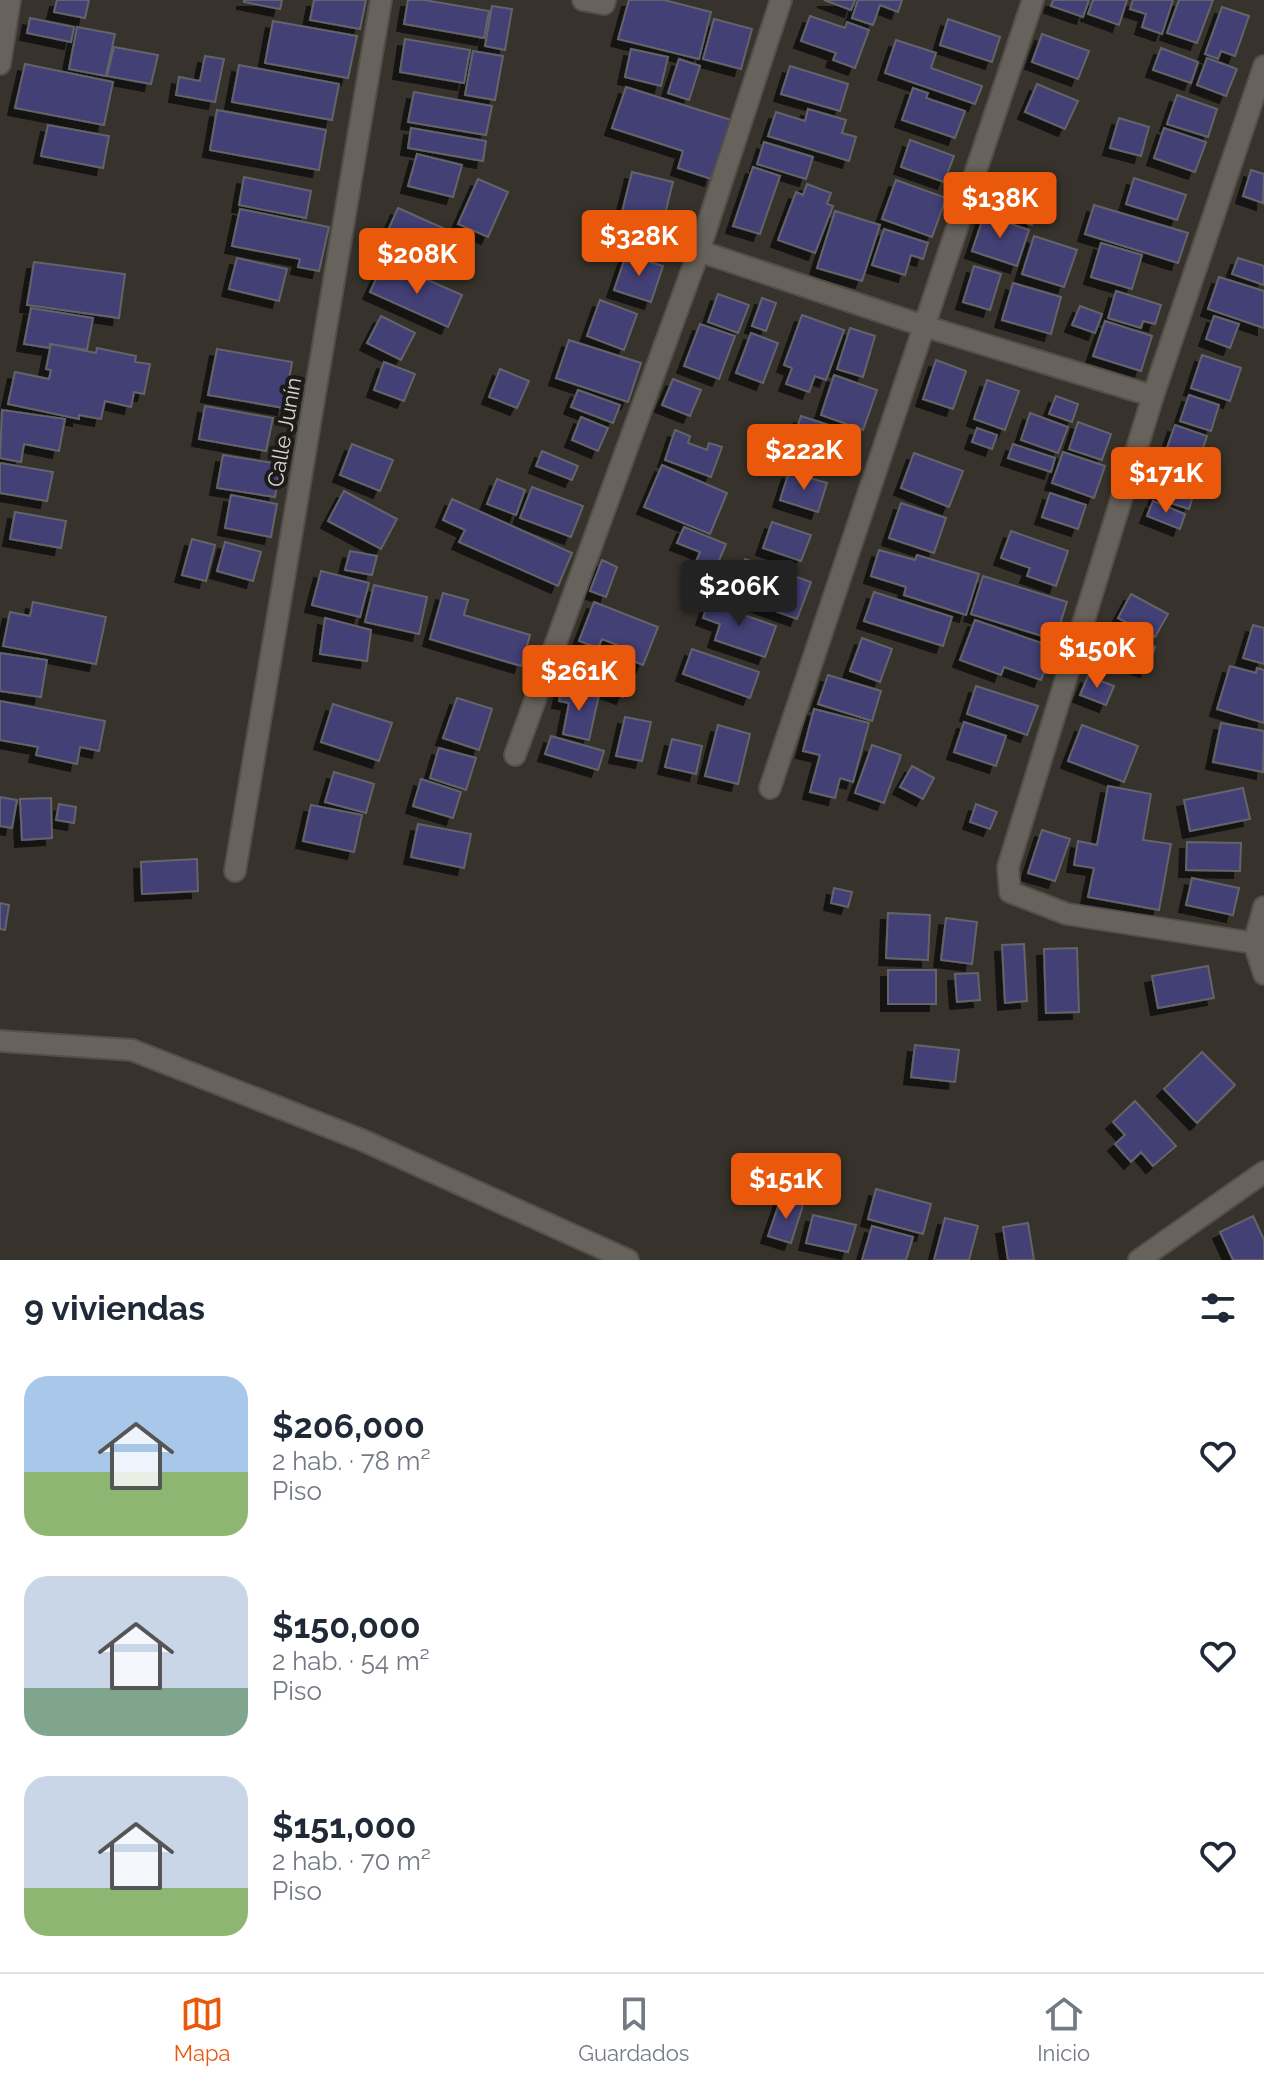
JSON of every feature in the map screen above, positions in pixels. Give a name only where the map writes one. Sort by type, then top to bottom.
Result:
[{"type":"street","points":[[0,64],[10,0]]},
{"type":"street","name":"Calle Junín","points":[[235,871],[381,0]]},
{"type":"street","points":[[583,0],[605,2]]},
{"type":"street","points":[[515,755],[699,251],[781,0]]},
{"type":"street","points":[[770,788],[1033,0]]},
{"type":"street","points":[[1254,943],[1067,914],[1010,892],[1008,867],[1153,396],[1264,66]]},
{"type":"street","points":[[699,251],[924,326],[1153,396]]},
{"type":"street","points":[[1264,907],[1254,943],[1264,974]]},
{"type":"street","points":[[0,1041],[132,1050],[362,1140],[628,1260]]},
{"type":"street","points":[[1139,1260],[1264,1172]]},
{"type":"building","points":[[57,0],[89,0],[85,18],[54,12]]},
{"type":"building","points":[[244,0],[282,0],[280,9]]},
{"type":"building","points":[[314,0],[366,0],[360,29],[310,20]]},
{"type":"building","points":[[408,0],[489,11],[484,38],[404,24]]},
{"type":"building","points":[[629,0],[664,0],[711,12],[699,59],[618,39]]},
{"type":"building","points":[[824,0],[855,0],[851,10]]},
{"type":"building","points":[[858,0],[902,0],[898,12],[880,5],[873,25],[852,18]]},
{"type":"building","points":[[1053,0],[1089,0],[1083,17],[1051,6]]},
{"type":"building","points":[[1093,0],[1127,0],[1119,25],[1088,14]]},
{"type":"building","points":[[1133,0],[1173,0],[1162,34],[1142,27],[1146,14],[1130,9]]},
{"type":"building","points":[[1179,0],[1213,0],[1197,43],[1167,33]]},
{"type":"building","points":[[492,6],[512,9],[505,50],[485,46]]},
{"type":"building","points":[[1222,7],[1249,16],[1235,56],[1221,51],[1218,59],[1205,54]]},
{"type":"building","points":[[810,16],[845,28],[847,22],[869,30],[855,68],[833,60],[836,53],[801,41]]},
{"type":"building","points":[[30,18],[74,27],[71,42],[27,33]]},
{"type":"building","points":[[714,19],[752,29],[741,69],[703,59]]},
{"type":"building","points":[[948,19],[1000,37],[992,62],[940,45]]},
{"type":"building","points":[[273,21],[357,36],[348,78],[265,63]]},
{"type":"building","points":[[77,27],[115,34],[106,76],[69,69]]},
{"type":"building","points":[[1042,34],[1089,51],[1078,79],[1032,62]]},
{"type":"building","points":[[405,39],[470,50],[464,83],[400,72]]},
{"type":"building","points":[[896,40],[936,53],[931,68],[982,86],[975,104],[885,73]]},
{"type":"building","points":[[114,47],[158,55],[151,84],[107,76]]},
{"type":"building","points":[[1161,48],[1198,62],[1191,83],[1153,70]]},
{"type":"building","points":[[631,49],[668,57],[661,86],[625,77]]},
{"type":"building","points":[[473,51],[503,56],[495,100],[465,95]]},
{"type":"building","points":[[205,56],[224,59],[215,102],[176,95],[179,77],[200,81]]},
{"type":"building","points":[[1207,58],[1237,69],[1226,96],[1197,85]]},
{"type":"building","points":[[679,59],[700,66],[689,100],[668,93]]},
{"type":"building","points":[[25,64],[113,82],[104,125],[15,108]]},
{"type":"building","points":[[239,65],[339,84],[332,120],[232,102]]},
{"type":"building","points":[[790,66],[848,84],[840,111],[781,94]]},
{"type":"building","points":[[1037,84],[1078,101],[1065,129],[1025,112]]},
{"type":"building","points":[[626,87],[731,120],[711,179],[678,168],[683,151],[612,128]]},
{"type":"building","points":[[913,88],[928,93],[926,98],[965,111],[955,138],[902,120]]},
{"type":"building","points":[[414,92],[492,106],[486,135],[408,122]]},
{"type":"building","points":[[1177,95],[1217,109],[1208,137],[1167,124]]},
{"type":"building","points":[[808,109],[846,120],[842,133],[856,137],[849,161],[768,136],[776,112],[805,121]]},
{"type":"building","points":[[217,110],[326,130],[319,170],[210,150]]},
{"type":"building","points":[[1119,118],[1149,127],[1141,156],[1110,148]]},
{"type":"building","points":[[48,125],[109,136],[103,168],[41,156]]},
{"type":"building","points":[[411,128],[486,141],[483,161],[408,148]]},
{"type":"building","points":[[1164,128],[1206,142],[1195,172],[1154,158]]},
{"type":"building","points":[[910,140],[954,156],[944,182],[901,167]]},
{"type":"building","points":[[764,142],[813,157],[806,179],[757,164]]},
{"type":"building","points":[[417,154],[462,165],[453,197],[408,186]]},
{"type":"building","points":[[753,167],[780,176],[760,234],[733,226]]},
{"type":"building","points":[[1251,170],[1264,174],[1263,203],[1243,196]]},
{"type":"building","points":[[632,172],[673,182],[663,222],[622,212]]},
{"type":"building","points":[[244,177],[311,191],[306,218],[239,205]]},
{"type":"building","points":[[1134,178],[1186,195],[1177,220],[1126,204]]},
{"type":"building","points":[[478,179],[508,192],[488,237],[458,224]]},
{"type":"building","points":[[896,180],[946,198],[932,237],[882,219]]},
{"type":"building","points":[[807,184],[831,193],[827,204],[833,206],[815,253],[778,240],[796,192],[803,195]]},
{"type":"building","points":[[998,189],[1039,201],[1032,225],[991,212]]},
{"type":"building","points":[[1094,205],[1188,233],[1178,263],[1085,234]]},
{"type":"building","points":[[398,208],[472,241],[458,270],[385,237]]},
{"type":"building","points":[[240,209],[329,227],[319,271],[298,267],[300,259],[232,246]]},
{"type":"building","points":[[835,211],[880,225],[862,281],[817,268]]},
{"type":"building","points":[[984,215],[1029,230],[1017,266],[972,251]]},
{"type":"building","points":[[884,229],[928,243],[923,259],[911,255],[905,275],[872,265]]},
{"type":"building","points":[[1034,236],[1077,250],[1064,287],[1022,274]]},
{"type":"building","points":[[1101,243],[1142,255],[1132,289],[1091,277]]},
{"type":"building","points":[[626,255],[663,266],[651,302],[614,290]]},
{"type":"building","points":[[237,258],[287,269],[279,301],[229,289]]},
{"type":"building","points":[[1238,258],[1264,266],[1264,285],[1232,274]]},
{"type":"building","points":[[34,262],[125,274],[119,318],[27,305]]},
{"type":"building","points":[[382,266],[419,282],[421,277],[462,295],[448,327],[370,292]]},
{"type":"building","points":[[974,266],[1001,274],[990,310],[963,302]]},
{"type":"building","points":[[1219,277],[1264,291],[1264,328],[1208,309]]},
{"type":"building","points":[[1013,283],[1061,297],[1051,334],[1002,320]]},
{"type":"building","points":[[1116,291],[1161,305],[1155,324],[1143,321],[1141,328],[1108,318]]},
{"type":"building","points":[[718,294],[749,305],[738,333],[708,322]]},
{"type":"building","points":[[762,298],[776,303],[766,331],[752,326]]},
{"type":"building","points":[[600,300],[637,314],[624,350],[587,336]]},
{"type":"building","points":[[1080,306],[1102,314],[1095,333],[1072,325]]},
{"type":"building","points":[[31,308],[93,318],[87,350],[50,344],[50,348],[24,344]]},
{"type":"building","points":[[802,315],[844,330],[826,380],[815,376],[809,392],[786,384],[792,368],[784,365]]},
{"type":"building","points":[[381,316],[415,333],[401,360],[367,343]]},
{"type":"building","points":[[1214,316],[1239,324],[1230,348],[1206,339]]},
{"type":"building","points":[[1105,321],[1152,336],[1141,371],[1093,356]]},
{"type":"building","points":[[700,324],[735,336],[719,379],[684,366]]},
{"type":"building","points":[[850,328],[875,336],[863,377],[837,369]]},
{"type":"building","points":[[751,333],[778,343],[763,383],[736,373]]},
{"type":"building","points":[[569,340],[641,363],[628,402],[556,378]]},
{"type":"building","points":[[51,344],[96,353],[97,348],[136,356],[135,362],[150,364],[144,394],[134,392],[131,407],[105,401],[101,419],[79,415],[79,419],[8,404],[15,372],[49,379],[51,370],[46,369]]},
{"type":"building","points":[[217,349],[292,362],[284,408],[208,395]]},
{"type":"building","points":[[1202,355],[1241,368],[1230,401],[1191,388]]},
{"type":"building","points":[[936,360],[966,371],[953,409],[923,399]]},
{"type":"building","points":[[384,362],[415,374],[404,401],[374,390]]},
{"type":"building","points":[[500,369],[529,381],[517,408],[489,397]]},
{"type":"building","points":[[834,375],[877,390],[863,430],[821,415]]},
{"type":"building","points":[[673,379],[701,390],[690,416],[662,405]]},
{"type":"building","points":[[987,380],[1019,391],[1005,430],[974,419]]},
{"type":"building","points":[[578,390],[620,405],[613,423],[571,407]]},
{"type":"building","points":[[1189,395],[1219,405],[1211,431],[1180,421]]},
{"type":"building","points":[[1056,396],[1078,404],[1072,422],[1049,414]]},
{"type":"building","points":[[205,406],[273,418],[266,451],[199,439]]},
{"type":"building","points":[[2,410],[65,419],[59,451],[24,444],[21,462],[0,458]]},
{"type":"building","points":[[1030,413],[1068,427],[1058,453],[1021,440]]},
{"type":"building","points":[[801,416],[859,435],[850,463],[839,459],[836,466],[817,460],[815,466],[805,463],[807,457],[789,451]]},
{"type":"building","points":[[581,417],[608,428],[598,451],[572,440]]},
{"type":"building","points":[[1078,422],[1111,434],[1102,460],[1069,449]]},
{"type":"building","points":[[1175,425],[1207,436],[1200,457],[1190,453],[1184,473],[1161,465]]},
{"type":"building","points":[[977,428],[997,435],[992,449],[972,442]]},
{"type":"building","points":[[675,430],[690,436],[688,443],[707,450],[709,443],[722,447],[711,477],[665,460]]},
{"type":"building","points":[[352,444],[393,460],[380,491],[340,475]]},
{"type":"building","points":[[1013,444],[1055,458],[1051,472],[1008,458]]},
{"type":"building","points":[[542,451],[578,466],[572,480],[536,466]]},
{"type":"building","points":[[1063,452],[1105,466],[1094,498],[1052,483]]},
{"type":"building","points":[[914,453],[963,471],[949,507],[901,488]]},
{"type":"building","points":[[223,455],[280,464],[275,497],[217,488]]},
{"type":"building","points":[[0,463],[53,472],[47,501],[0,493]]},
{"type":"building","points":[[662,465],[727,493],[710,534],[644,507]]},
{"type":"building","points":[[789,472],[827,483],[818,512],[780,500]]},
{"type":"building","points":[[1164,472],[1197,483],[1189,509],[1155,498]]},
{"type":"building","points":[[497,479],[525,490],[516,515],[487,504]]},
{"type":"building","points":[[532,487],[583,506],[571,537],[520,518]]},
{"type":"building","points":[[344,491],[397,519],[381,549],[328,521]]},
{"type":"building","points":[[1050,493],[1086,505],[1078,529],[1042,517]]},
{"type":"building","points":[[231,495],[277,504],[271,537],[225,528]]},
{"type":"building","points":[[452,499],[572,553],[558,586],[459,542],[465,530],[443,520]]},
{"type":"building","points":[[1153,501],[1185,514],[1180,529],[1147,516]]},
{"type":"building","points":[[901,503],[946,518],[934,553],[889,538]]},
{"type":"building","points":[[15,512],[66,521],[61,548],[10,539]]},
{"type":"building","points":[[772,522],[811,535],[801,561],[763,548]]},
{"type":"building","points":[[684,527],[726,544],[709,584],[690,576],[700,552],[677,543]]},
{"type":"building","points":[[1011,531],[1068,551],[1056,586],[1027,576],[1030,568],[1001,558]]},
{"type":"building","points":[[192,539],[215,545],[206,581],[182,575]]},
{"type":"building","points":[[225,542],[261,552],[253,581],[217,571]]},
{"type":"building","points":[[879,550],[915,560],[917,555],[979,574],[966,615],[904,595],[906,587],[871,576]]},
{"type":"building","points":[[350,551],[377,556],[372,575],[345,570]]},
{"type":"building","points":[[745,559],[811,582],[797,619],[731,595]]},
{"type":"building","points":[[602,560],[617,567],[606,597],[590,591]]},
{"type":"building","points":[[321,571],[369,583],[360,617],[312,605]]},
{"type":"building","points":[[983,576],[1067,602],[1055,640],[971,614]]},
{"type":"building","points":[[374,585],[427,597],[419,634],[365,622]]},
{"type":"building","points":[[874,592],[952,617],[943,646],[864,621]]},
{"type":"building","points":[[443,593],[468,600],[464,615],[530,635],[521,666],[430,639]]},
{"type":"building","points":[[712,593],[729,599],[726,609],[776,626],[765,657],[715,640],[720,624],[703,618]]},
{"type":"building","points":[[1131,594],[1168,614],[1155,637],[1118,618]]},
{"type":"building","points":[[33,602],[106,617],[96,664],[3,646],[10,612],[30,616]]},
{"type":"building","points":[[594,602],[658,627],[643,665],[625,658],[628,649],[602,639],[598,648],[579,641]]},
{"type":"building","points":[[325,618],[371,630],[367,661],[320,654]]},
{"type":"building","points":[[975,620],[1053,647],[1041,680],[1004,667],[1001,675],[960,660]]},
{"type":"building","points":[[1253,625],[1264,628],[1264,664],[1243,658]]},
{"type":"building","points":[[1116,634],[1155,647],[1147,670],[1109,657]]},
{"type":"building","points":[[862,638],[892,649],[880,682],[850,671]]},
{"type":"building","points":[[582,648],[634,667],[623,697],[571,678]]},
{"type":"building","points":[[692,649],[759,672],[750,698],[683,674]]},
{"type":"building","points":[[0,653],[47,660],[41,697],[0,691]]},
{"type":"building","points":[[1230,666],[1256,673],[1257,668],[1264,670],[1264,723],[1217,709]]},
{"type":"building","points":[[828,675],[881,691],[872,721],[818,704]]},
{"type":"building","points":[[1088,676],[1114,686],[1106,705],[1080,695]]},
{"type":"building","points":[[976,686],[1038,706],[1027,735],[967,714]]},
{"type":"building","points":[[562,688],[599,695],[589,740],[563,734],[569,703],[559,701]]},
{"type":"building","points":[[457,698],[492,709],[479,750],[443,738]]},
{"type":"building","points":[[0,701],[105,721],[99,751],[80,747],[77,764],[36,755],[38,747],[0,740]]},
{"type":"building","points":[[333,704],[392,723],[379,761],[321,742]]},
{"type":"building","points":[[814,709],[869,723],[853,782],[840,778],[835,798],[810,792],[820,755],[803,751]]},
{"type":"building","points":[[625,717],[651,722],[642,761],[616,756]]},
{"type":"building","points":[[964,722],[1006,736],[996,766],[954,752]]},
{"type":"building","points":[[1221,723],[1264,731],[1263,772],[1213,762]]},
{"type":"building","points":[[718,725],[750,734],[738,784],[705,776]]},
{"type":"building","points":[[1082,725],[1138,746],[1124,782],[1068,761]]},
{"type":"building","points":[[551,736],[604,751],[598,770],[545,754]]},
{"type":"building","points":[[672,739],[702,746],[696,774],[665,767]]},
{"type":"building","points":[[872,745],[901,755],[884,803],[855,793]]},
{"type":"building","points":[[439,748],[476,758],[466,790],[430,778]]},
{"type":"building","points":[[912,766],[934,778],[923,799],[900,787]]},
{"type":"building","points":[[334,772],[374,784],[366,813],[325,802]]},
{"type":"building","points":[[421,779],[461,792],[453,818],[413,806]]},
{"type":"building","points":[[1108,786],[1151,794],[1143,840],[1171,844],[1159,910],[1088,897],[1094,868],[1074,865],[1078,841],[1097,845]]},
{"type":"building","points":[[1243,788],[1250,819],[1190,831],[1184,800]]},
{"type":"building","points":[[0,797],[17,800],[12,828],[0,826]]},
{"type":"building","points":[[51,798],[52,838],[22,840],[20,799]]},
{"type":"building","points":[[59,804],[76,807],[74,823],[56,820]]},
{"type":"building","points":[[976,804],[997,812],[990,829],[970,822]]},
{"type":"building","points":[[311,805],[362,815],[354,852],[303,841]]},
{"type":"building","points":[[418,824],[471,834],[464,868],[411,857]]},
{"type":"building","points":[[1042,830],[1070,839],[1055,881],[1028,873]]},
{"type":"building","points":[[1187,842],[1241,843],[1240,871],[1186,870]]},
{"type":"building","points":[[197,859],[198,891],[142,894],[141,862]]},
{"type":"building","points":[[1192,878],[1239,888],[1233,915],[1186,905]]},
{"type":"building","points":[[834,888],[852,892],[848,907],[831,903]]},
{"type":"building","points":[[0,903],[9,905],[5,930],[0,929]]},
{"type":"building","points":[[888,913],[930,915],[928,960],[886,958]]},
{"type":"building","points":[[946,918],[977,922],[972,964],[941,960]]},
{"type":"building","points":[[1024,944],[1027,1001],[1005,1003],[1002,945]]},
{"type":"building","points":[[1077,948],[1079,1012],[1046,1013],[1044,949]]},
{"type":"building","points":[[1208,966],[1214,998],[1158,1008],[1152,976]]},
{"type":"building","points":[[888,970],[936,970],[936,1004],[888,1004]]},
{"type":"building","points":[[978,973],[980,1000],[957,1002],[955,974]]},
{"type":"building","points":[[915,1045],[959,1050],[955,1082],[911,1077]]},
{"type":"building","points":[[1202,1052],[1235,1085],[1197,1123],[1164,1089]]},
{"type":"building","points":[[1135,1101],[1176,1146],[1153,1166],[1141,1152],[1131,1162],[1115,1144],[1125,1135],[1113,1122]]},
{"type":"building","points":[[876,1189],[931,1204],[923,1234],[868,1219]]},
{"type":"building","points":[[781,1198],[803,1205],[791,1243],[768,1236]]},
{"type":"building","points":[[813,1215],[856,1225],[848,1252],[806,1243]]},
{"type":"building","points":[[1253,1216],[1264,1240],[1264,1260],[1233,1260],[1220,1232]]},
{"type":"building","points":[[945,1218],[978,1226],[969,1260],[934,1260]]},
{"type":"building","points":[[1028,1223],[1034,1260],[1008,1260],[1003,1227]]},
{"type":"building","points":[[872,1226],[913,1237],[906,1260],[862,1260]]}]
